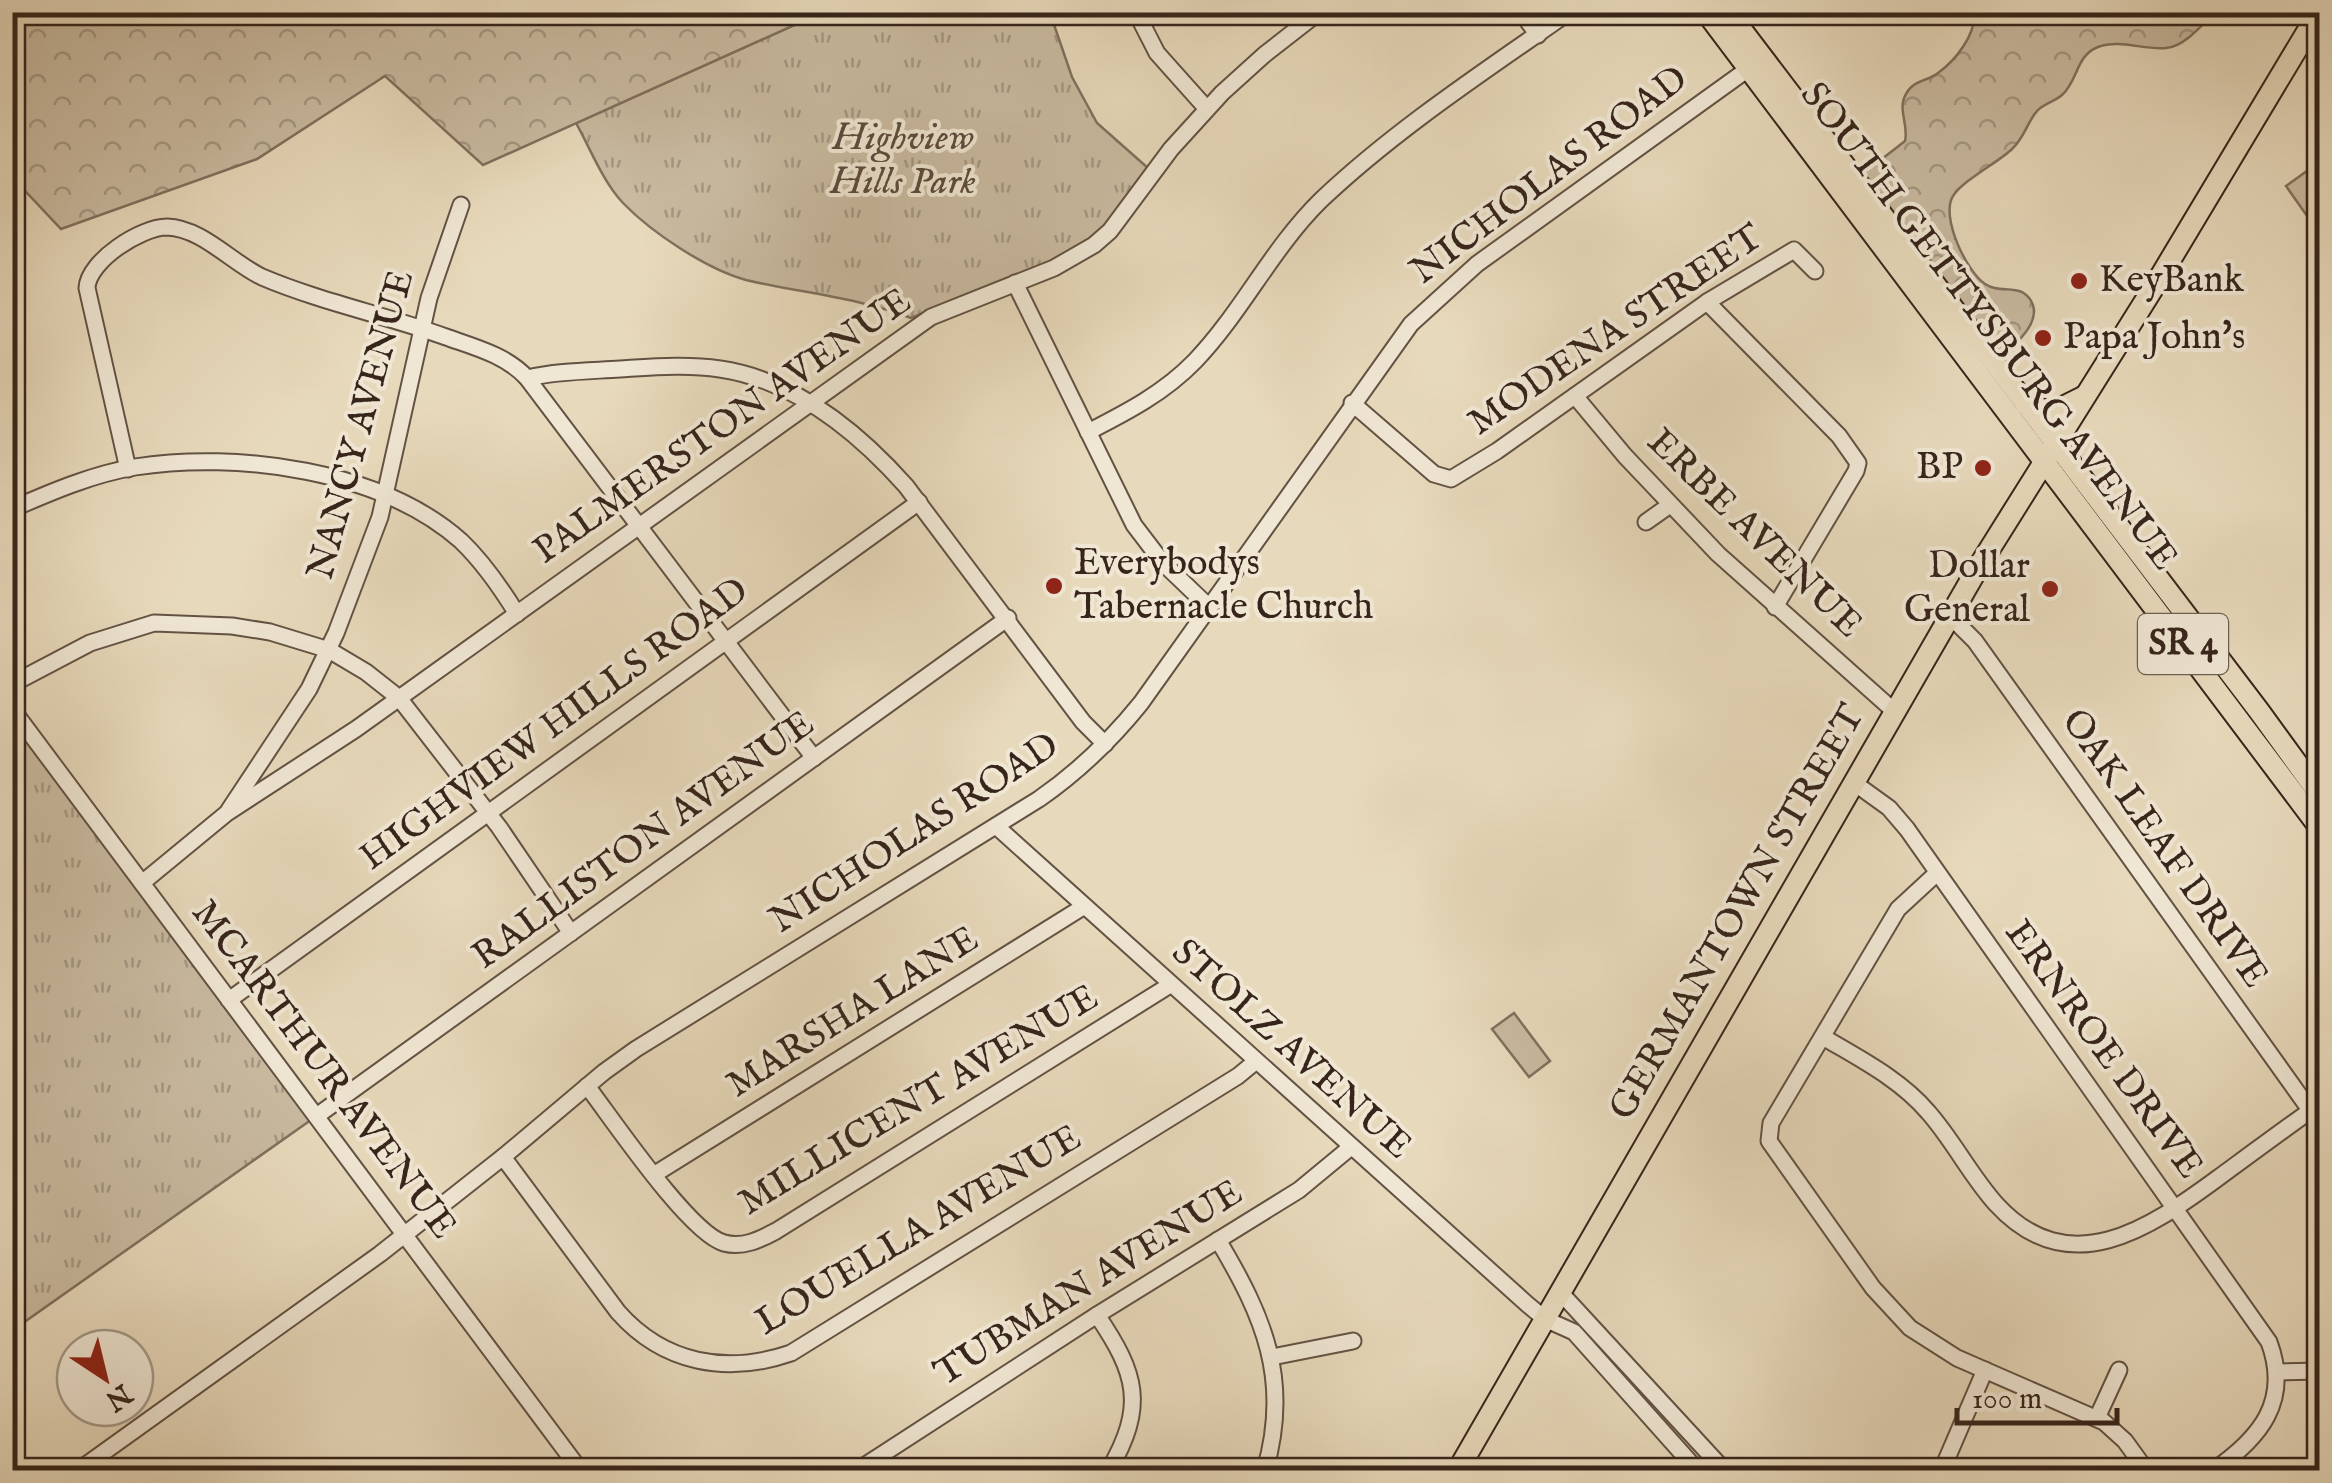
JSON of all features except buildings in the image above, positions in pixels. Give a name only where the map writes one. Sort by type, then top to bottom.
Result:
[{"type":"main road","name":"SOUTH GETTYSBURG AVENUE","points":[[1706,12],[1756,63],[2026,405],[2068,493],[2320,828]]},
{"type":"main road","points":[[1728,12],[1742,31],[1762,36],[1768,50],[1756,63]]},
{"type":"main road","name":"GERMANTOWN STREET","points":[[1458,1470],[1950,616],[2318,12]]},
{"type":"main road","name":"SOUTH GETTYSBURG AVENUE","points":[[1756,63],[2050,454],[2260,711],[2320,795]]},
{"type":"main road","points":[[2026,405],[2053,412],[2086,395]]},
{"type":"main road","points":[[2014,509],[2052,488],[2068,493]]},
{"type":"street","points":[[1136,12],[1157,53],[1207,109]]},
{"type":"street","name":"PALMERSTON AVENUE","points":[[142,882],[227,814],[399,698],[931,317],[1076,257],[1110,231],[1171,149],[1207,109],[1264,55],[1319,12]]},
{"type":"street","points":[[1521,12],[1538,35]]},
{"type":"street","points":[[1088,432],[1140,405],[1194,363],[1276,252],[1320,201],[1362,164],[1569,12]]},
{"type":"street","name":"NICHOLAS ROAD","points":[[80,1470],[404,1233],[503,1158],[587,1086],[657,1036],[1055,788],[1105,744],[1142,703],[1411,324],[1452,284],[1756,63]]},
{"type":"street","name":"NANCY AVENUE","points":[[227,814],[309,690],[329,650],[385,496],[442,255],[462,205]]},
{"type":"street","points":[[128,468],[87,288],[89,274],[143,233],[175,228],[281,284],[423,328],[506,360],[528,378],[814,758]]},
{"type":"street","name":"MODENA STREET","points":[[1352,403],[1434,474],[1447,479],[1459,477],[1707,302],[1794,250],[1815,271]]},
{"type":"street","points":[[1015,283],[1142,537],[1177,578],[1209,606]]},
{"type":"street","points":[[1707,302],[1795,389],[1856,457],[1856,471],[1776,607]]},
{"type":"street","points":[[528,378],[628,368],[704,367],[758,380],[811,404],[879,456],[919,502],[1084,722],[1105,744]]},
{"type":"street","name":"ERBE AVENUE","points":[[1575,396],[1670,505],[1894,712]]},
{"type":"street","points":[[12,509],[128,468],[204,462],[248,463],[302,471],[412,508],[461,542],[489,572],[516,614]]},
{"type":"street","name":"HIGHVIEW HILLS ROAD","points":[[229,1000],[919,502]]},
{"type":"street","points":[[1646,522],[1670,505]]},
{"type":"street","name":"OAK LEAF DRIVE","points":[[1950,616],[1975,641],[2315,1117]]},
{"type":"street","name":"RALLISTON AVENUE","points":[[318,1116],[1008,618]]},
{"type":"street","points":[[12,684],[106,636],[164,622],[270,632],[329,650],[399,698],[488,814],[571,933]]},
{"type":"street","name":"MCARTHUR AVENUE","points":[[12,709],[579,1470]]},
{"type":"street","name":"ERNROE DRIVE","points":[[1853,782],[1897,816],[2270,1342],[2277,1372]]},
{"type":"street","name":"STOLZ AVENUE","points":[[996,826],[1544,1319],[1574,1332],[1697,1470]]},
{"type":"street","points":[[1937,873],[1898,909],[1771,1124],[1768,1137],[1894,1313],[1934,1344],[2097,1418],[2125,1441],[2146,1470]]},
{"type":"street","name":"MARSHA LANE","points":[[656,1174],[1083,907]]},
{"type":"street","name":"MILLICENT AVENUE","points":[[587,1086],[687,1218],[704,1233],[726,1244],[753,1242],[1170,985]]},
{"type":"street","points":[[1823,1037],[1910,1094],[1929,1112],[1998,1206],[2032,1231],[2068,1242],[2110,1241],[2141,1230],[2315,1117]]},
{"type":"street","name":"LOUELLA AVENUE","points":[[503,1158],[618,1312],[647,1339],[666,1350],[706,1363],[759,1362],[791,1352],[856,1314],[1238,1076],[1254,1062]]},
{"type":"street","name":"TUBMAN AVENUE","points":[[858,1470],[1299,1190],[1350,1147]]},
{"type":"street","points":[[1218,1240],[1254,1304],[1272,1357],[1275,1420],[1264,1470]]},
{"type":"street","points":[[1560,1292],[1724,1470]]},
{"type":"street","points":[[1098,1315],[1121,1350],[1132,1384],[1132,1423],[1110,1470]]},
{"type":"street","points":[[1272,1357],[1354,1341]]},
{"type":"street","points":[[1942,1470],[1985,1370]]},
{"type":"street","points":[[2097,1418],[2120,1370]]},
{"type":"street","points":[[2214,1470],[2240,1452],[2262,1426],[2275,1391],[2277,1372],[2320,1370]]},
{"type":"green space","points":[[50,13],[821,13],[483,165],[385,76],[257,159],[61,229],[13,178],[13,22]]},
{"type":"green space","name":"Highview Hills Park","points":[[821,13],[1050,13],[1072,77],[1097,123],[1149,169],[1098,235],[1054,263],[911,318],[850,300],[730,275],[664,237],[623,203],[603,175],[576,123]]},
{"type":"green space","points":[[1974,13],[2214,13],[2173,47],[2115,44],[2091,51],[2067,89],[2037,111],[2016,145],[1953,196],[1953,230],[1978,278],[1990,286],[2022,292],[2033,307],[2030,326],[1997,366],[1855,180],[1905,141],[1906,94],[1958,54],[1972,29]]},
{"type":"green space","points":[[2320,167],[2319,233],[2286,186]]},
{"type":"green space","points":[[13,709],[318,1115],[13,1330]]},
{"type":"green space","points":[[1514,1013],[1550,1061],[1529,1077],[1492,1029]]},
{"type":"place","name":"KeyBank","points":[[2079,281]]},
{"type":"place","name":"Papa John's","points":[[2043,338]]},
{"type":"place","name":"BP","points":[[1983,468]]},
{"type":"place","name":"Everybodys Tabernacle Church","points":[[1054,586]]},
{"type":"place","name":"Dollar General","points":[[2050,589]]}]
